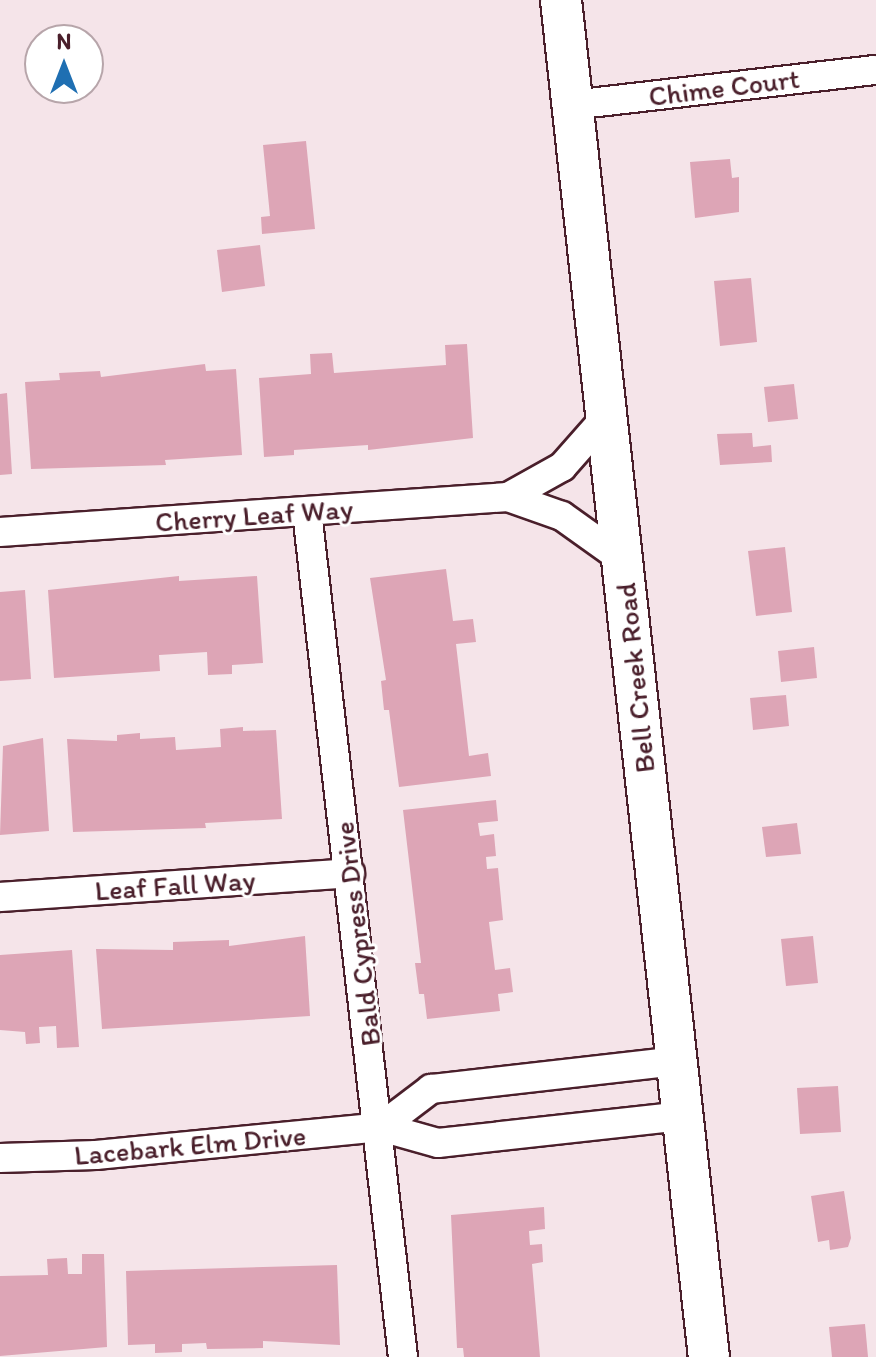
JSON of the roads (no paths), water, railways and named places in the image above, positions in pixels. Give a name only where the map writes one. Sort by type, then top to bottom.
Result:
[{"type":"street","name":"Bell Creek Road","points":[[561,0],[709,1357]]},
{"type":"street","name":"Chime Court","points":[[572,105],[876,70]]},
{"type":"street","name":"Cherry Leaf Way","points":[[508,497],[562,467],[607,416]]},
{"type":"street","name":"Cherry Leaf Way","points":[[0,532],[508,497],[562,516],[622,559]]},
{"type":"street","name":"Bald Cypress Drive","points":[[307,512],[381,1127],[403,1357]]},
{"type":"street","name":"Leaf Fall Way","points":[[0,897],[350,873]]},
{"type":"street","points":[[381,1127],[431,1089],[675,1061]]},
{"type":"street","name":"Lacebark Elm Drive","points":[[0,1158],[96,1155],[381,1127],[438,1143],[682,1116]]}]
